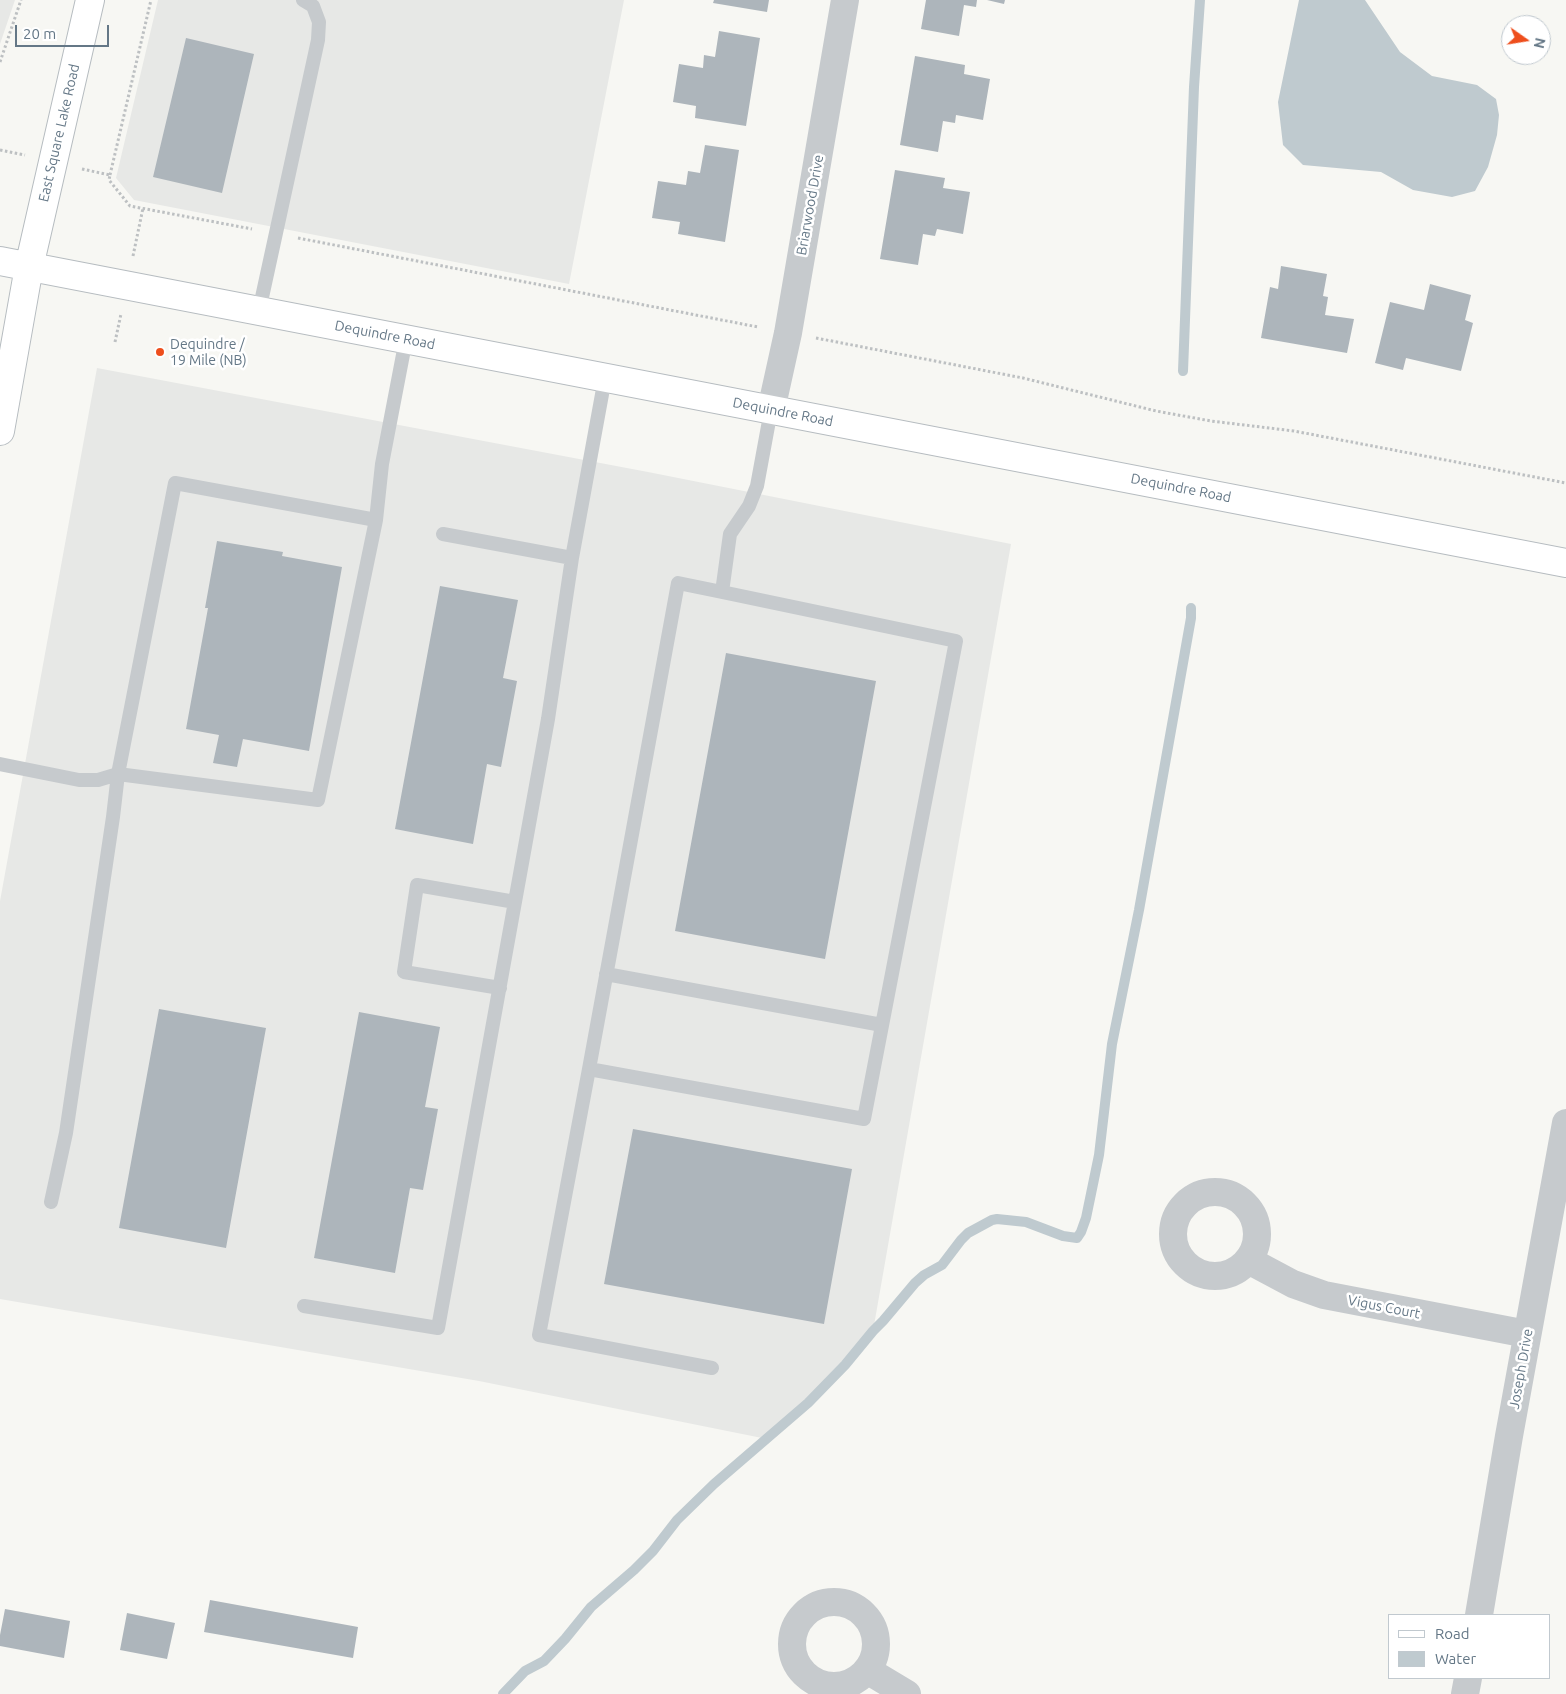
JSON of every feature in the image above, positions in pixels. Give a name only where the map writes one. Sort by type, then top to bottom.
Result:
[{"type":"main road","name":"East Square Lake Road","points":[[0,431],[29,267],[90,0]]},
{"type":"main road","name":"Dequindre Road","points":[[0,261],[1566,563]]},
{"type":"street","name":"Briarwood Drive","points":[[771,410],[788,333],[845,0]]},
{"type":"street","name":"Joseph Drive","points":[[1480,1614],[1509,1436],[1566,1123]]},
{"type":"street","name":"Vigus Court","points":[[1248,1260],[1294,1284],[1324,1296],[1527,1334]]},
{"type":"street","points":[[867,1670],[907,1694]]},
{"type":"street","points":[[1465,1694],[1468,1679]]},
{"type":"lane","points":[[259,310],[318,40],[319,22],[313,6],[303,0]]},
{"type":"lane","points":[[0,764],[79,780],[98,780],[118,774],[318,800],[376,520],[382,464],[406,339]]},
{"type":"lane","points":[[304,1306],[438,1328],[516,902],[548,719],[572,558],[605,378]]},
{"type":"lane","points":[[722,592],[730,534],[749,506],[757,486],[771,410]]},
{"type":"lane","points":[[51,1202],[66,1132],[118,774],[175,483],[376,520]]},
{"type":"lane","points":[[443,534],[572,558]]},
{"type":"lane","points":[[589,1069],[864,1120],[956,641],[678,583],[539,1335],[712,1368]]},
{"type":"lane","points":[[500,988],[404,972],[417,885],[516,902]]},
{"type":"lane","points":[[606,974],[882,1024]]},
{"type":"path","points":[[0,62],[21,0]]},
{"type":"path","points":[[152,0],[109,180],[130,206],[762,328]]},
{"type":"path","points":[[0,150],[6,151]]},
{"type":"path","points":[[92,171],[110,175]]},
{"type":"path","points":[[140,223],[143,208]]},
{"type":"path","points":[[812,337],[1023,378],[1156,411],[1211,421],[1294,431],[1566,483]]},
{"type":"shaded area","points":[[0,0],[15,0],[0,44]]},
{"type":"shaded area","points":[[158,0],[624,0],[569,284],[134,200],[116,178]]},
{"type":"shaded area","points":[[97,368],[648,472],[1011,544],[873,1331],[767,1439],[479,1381],[0,1299],[0,901]]},
{"type":"water","points":[[1299,0],[1365,0],[1400,52],[1432,76],[1477,85],[1496,99],[1499,115],[1497,135],[1488,167],[1475,191],[1452,197],[1413,190],[1381,172],[1303,165],[1283,145],[1278,102]]},
{"type":"building","points":[[714,0],[769,0],[767,12],[713,3]]},
{"type":"building","points":[[926,0],[977,0],[976,7],[964,5],[959,36],[921,29]]},
{"type":"building","points":[[987,0],[1005,0],[1004,4]]},
{"type":"building","points":[[719,31],[760,38],[746,126],[695,118],[696,106],[673,102],[679,64],[703,68],[704,55],[715,57]]},
{"type":"building","points":[[186,38],[254,54],[222,193],[153,177]]},
{"type":"building","points":[[915,56],[965,65],[964,74],[990,79],[983,120],[956,115],[955,123],[943,121],[938,152],[900,145]]},
{"type":"building","points":[[705,145],[739,150],[725,242],[678,234],[680,222],[652,218],[658,181],[686,185],[688,171],[700,173]]},
{"type":"building","points":[[895,170],[945,178],[943,188],[970,192],[963,234],[937,229],[935,236],[923,234],[918,265],[880,259]]},
{"type":"building","points":[[1281,266],[1327,274],[1323,296],[1328,297],[1325,315],[1354,319],[1347,353],[1261,338],[1270,287],[1278,289]]},
{"type":"building","points":[[1430,284],[1471,295],[1465,320],[1473,323],[1461,371],[1406,358],[1403,370],[1375,363],[1390,302],[1424,310]]},
{"type":"building","points":[[217,541],[283,552],[282,556],[342,567],[309,751],[243,739],[237,767],[213,763],[219,735],[186,729],[208,608],[205,608]]},
{"type":"building","points":[[440,586],[518,600],[503,678],[517,681],[501,767],[487,764],[473,844],[395,829]]},
{"type":"building","points":[[726,653],[876,681],[825,959],[675,931]]},
{"type":"building","points":[[159,1009],[266,1028],[226,1248],[119,1228]]},
{"type":"building","points":[[359,1012],[440,1027],[425,1107],[438,1109],[423,1190],[410,1188],[395,1273],[314,1258]]},
{"type":"building","points":[[633,1129],[852,1169],[824,1324],[604,1284]]},
{"type":"building","points":[[210,1600],[358,1627],[353,1658],[204,1632]]},
{"type":"building","points":[[5,1609],[70,1621],[64,1658],[0,1646]]},
{"type":"building","points":[[127,1613],[175,1623],[167,1659],[120,1650]]},
{"type":"waterway","points":[[1183,371],[1194,87],[1200,0]]},
{"type":"waterway","points":[[503,1694],[525,1671],[544,1661],[591,1607],[634,1570],[653,1551],[677,1520],[714,1484],[808,1403],[845,1365],[915,1283],[924,1275],[942,1265],[968,1233],[997,1219],[1026,1222],[1063,1236],[1077,1238],[1081,1232],[1086,1218],[1099,1155],[1112,1044],[1139,910],[1191,618],[1191,608]]},
{"type":"place","name":"Dequindre / 19 Mile (NB)","points":[[160,352]]}]
